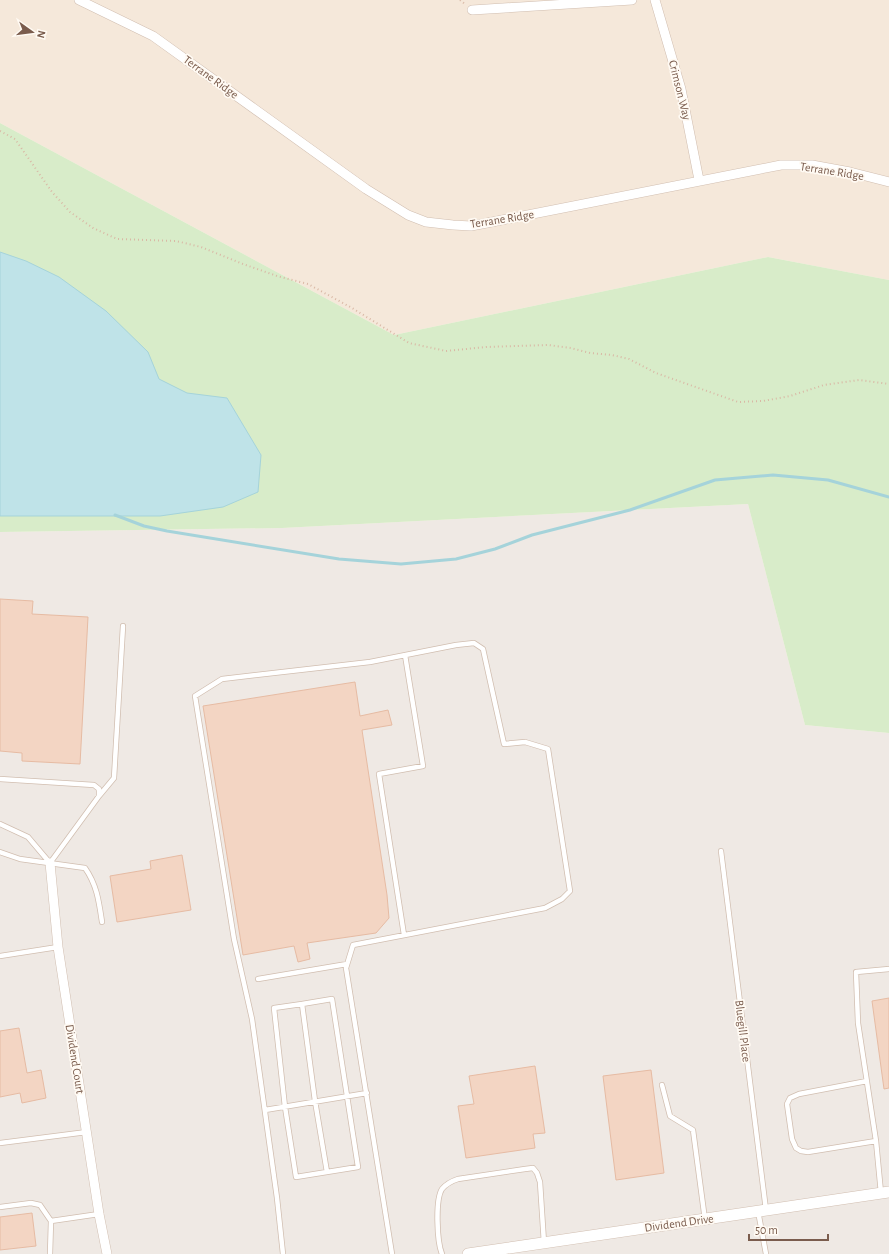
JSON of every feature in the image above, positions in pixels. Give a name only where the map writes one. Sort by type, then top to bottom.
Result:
[{"type":"street","name":"Terrane Ridge","points":[[78,0],[153,36],[366,189],[408,215],[426,222],[471,226],[781,165],[812,165],[850,172],[889,182]]},
{"type":"street","points":[[472,10],[632,0]]},
{"type":"street","name":"Crimson Way","points":[[655,0],[681,89],[699,180]]},
{"type":"street","name":"Dividend Court","points":[[50,863],[58,947],[99,1214],[107,1254]]},
{"type":"street","name":"Dividend Drive","points":[[468,1254],[705,1220],[885,1192]]},
{"type":"lane","points":[[50,863],[114,778],[123,626]]},
{"type":"lane","points":[[283,1254],[277,1198],[252,1019],[234,939],[195,696],[222,679],[370,662],[456,645],[474,643],[483,650],[504,744],[525,742],[548,749],[570,891],[562,899],[545,908],[354,944],[346,968],[392,1254]]},
{"type":"lane","points":[[404,935],[378,774],[423,766],[405,655]]},
{"type":"lane","points":[[0,779],[94,785],[99,789],[99,796]]},
{"type":"lane","points":[[0,824],[28,837],[50,863]]},
{"type":"lane","name":"Bluegill Place","points":[[720,851],[766,1254]]},
{"type":"lane","points":[[0,852],[20,859],[85,868],[92,879],[100,905],[102,922]]},
{"type":"lane","points":[[0,956],[58,947]]},
{"type":"lane","points":[[258,979],[347,964]]},
{"type":"lane","points":[[885,1192],[858,1023],[856,972],[889,969]]},
{"type":"lane","points":[[332,999],[358,1167],[296,1177],[285,1107],[274,1008],[302,1004],[332,999]]},
{"type":"lane","points":[[302,1004],[315,1102],[327,1172]]},
{"type":"lane","points":[[867,1081],[799,1094],[790,1098],[787,1104],[792,1139],[796,1148],[801,1151],[808,1152],[876,1141]]},
{"type":"lane","points":[[662,1085],[670,1116],[693,1130],[705,1220]]},
{"type":"lane","points":[[265,1110],[367,1093]]},
{"type":"lane","points":[[0,1143],[87,1132]]},
{"type":"lane","points":[[442,1254],[437,1220],[439,1200],[442,1189],[450,1182],[458,1179],[533,1168],[537,1173],[540,1182],[544,1243]]},
{"type":"lane","points":[[0,1207],[31,1203],[40,1205],[51,1221],[50,1254]]},
{"type":"lane","points":[[51,1221],[99,1214]]},
{"type":"path","points":[[0,131],[15,139],[52,192],[70,212],[93,228],[117,239],[176,241],[195,245],[277,276],[308,284],[352,308],[409,343],[446,351],[486,346],[548,345],[571,348],[590,353],[612,354],[628,359],[656,373],[738,402],[763,401],[790,396],[824,385],[859,380],[889,384]]},
{"type":"shaded area","points":[[0,0],[889,0],[889,280],[768,257],[394,335],[0,123]]},
{"type":"shaded area","points":[[748,504],[805,725],[889,733],[889,1254],[0,1254],[0,532],[282,528]]},
{"type":"green space","points":[[0,123],[394,335],[768,257],[889,280],[889,733],[805,725],[748,504],[282,528],[0,532]]},
{"type":"water","points":[[0,252],[26,261],[59,277],[106,311],[148,352],[159,379],[187,393],[227,398],[261,455],[258,492],[223,507],[160,516],[0,516]]},
{"type":"building","points":[[0,599],[33,601],[32,614],[88,617],[80,764],[22,761],[22,753],[0,751]]},
{"type":"building","points":[[355,682],[360,716],[388,710],[392,725],[362,730],[387,895],[389,918],[376,933],[307,943],[310,959],[298,962],[294,946],[243,955],[203,706]]},
{"type":"building","points":[[182,855],[191,910],[117,922],[110,876],[151,869],[150,861]]},
{"type":"building","points":[[889,998],[889,1088],[884,1089],[872,1001]]},
{"type":"building","points":[[19,1028],[27,1073],[41,1070],[46,1098],[22,1103],[20,1093],[0,1097],[0,1031]]},
{"type":"building","points":[[535,1066],[545,1133],[533,1134],[535,1148],[466,1158],[458,1106],[474,1104],[469,1076]]},
{"type":"building","points":[[651,1070],[664,1173],[616,1180],[603,1076]]},
{"type":"building","points":[[32,1213],[36,1246],[0,1250],[0,1217]]},
{"type":"waterway","points":[[115,515],[144,526],[167,531],[339,559],[401,564],[456,559],[495,549],[532,535],[630,510],[715,480],[773,475],[828,480],[889,497]]}]
